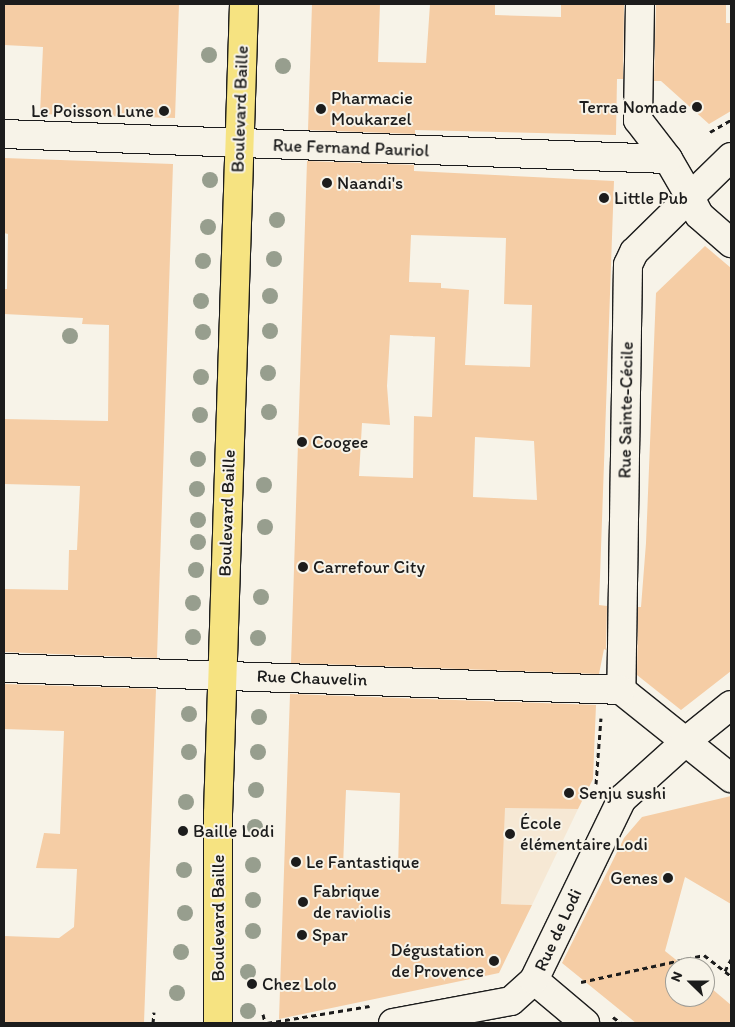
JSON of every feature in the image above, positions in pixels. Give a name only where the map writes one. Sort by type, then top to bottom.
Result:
[{"type":"main road","name":"Boulevard Baille","points":[[218,1023],[218,814],[244,4]]},
{"type":"street","points":[[640,4],[638,120],[668,159],[699,215],[731,243]]},
{"type":"street","name":"Rue Fernand Pauriol","points":[[4,134],[668,159]]},
{"type":"street","name":"Rue Sainte-Cécile","points":[[621,690],[628,265],[634,252],[731,156]]},
{"type":"street","name":"Rue Chauvelin","points":[[4,668],[621,690]]},
{"type":"street","points":[[621,690],[731,778]]},
{"type":"street","points":[[685,742],[731,705]]},
{"type":"street","name":"Rue de Lodi","points":[[394,1023],[511,1001],[534,980],[622,799],[685,742]]},
{"type":"street","points":[[534,980],[585,1023]]},
{"type":"path","points":[[710,132],[731,120]]},
{"type":"path","points":[[596,788],[601,716]]},
{"type":"path","points":[[576,983],[704,956],[731,976]]},
{"type":"path","points":[[725,972],[731,959]]},
{"type":"path","points":[[263,1014],[266,1023],[372,1006]]},
{"type":"path","points":[[153,1023],[154,1012]]},
{"type":"shaded area","name":"École élémentaire Lodi","points":[[456,807],[578,809],[532,905],[451,902]]},
{"type":"building","points":[[4,4],[179,4],[175,118],[40,114],[43,47],[4,45]]},
{"type":"building","points":[[312,4],[380,4],[378,62],[426,63],[430,4],[495,4],[495,15],[561,17],[561,4],[624,4],[623,79],[617,79],[616,135],[415,130],[415,134],[308,130]]},
{"type":"building","points":[[656,4],[726,4],[726,23],[731,23],[731,111],[709,124],[661,81],[654,81]]},
{"type":"building","points":[[4,158],[173,164],[157,658],[4,652],[4,589],[68,590],[69,550],[77,550],[80,486],[4,484],[4,419],[108,421],[109,325],[82,324],[83,318],[4,314],[4,289],[7,289],[8,234],[4,233]]},
{"type":"building","points":[[307,161],[414,165],[414,171],[614,181],[599,605],[607,606],[606,650],[604,649],[599,674],[291,663]],"holes":[[[411,235],[506,238],[504,304],[532,305],[530,367],[465,365],[469,290],[441,288],[441,283],[409,282]],[[390,335],[435,337],[432,417],[414,416],[413,478],[359,476],[362,423],[390,425],[387,386]],[[475,437],[534,441],[537,500],[473,497]]]},
{"type":"building","points":[[705,246],[731,268],[731,671],[681,710],[637,675],[638,607],[641,607],[646,543],[656,293]]},
{"type":"building","points":[[4,684],[156,689],[144,1023],[4,1023],[4,936],[59,938],[74,927],[77,869],[36,868],[44,833],[60,834],[64,731],[4,729]]},
{"type":"building","points":[[290,694],[596,705],[593,779],[578,809],[505,808],[501,904],[532,905],[499,973],[279,1019]],"holes":[[[346,790],[400,793],[398,869],[343,867]]]},
{"type":"building","name":"Genes","points":[[731,796],[731,904],[685,877],[665,951],[672,957],[665,957],[665,1007],[715,1007],[715,991],[731,1005],[731,1023],[636,1023],[562,963],[624,838],[642,817]]},
{"type":"place","name":"Terra Nomade","points":[[697,107]]},
{"type":"place","name":"Pharmacie Moukarzel","points":[[321,109]]},
{"type":"place","name":"Le Poisson Lune","points":[[164,111]]},
{"type":"place","name":"Naandi's","points":[[327,183]]},
{"type":"place","name":"Little Pub","points":[[604,198]]},
{"type":"place","name":"Coogee","points":[[302,442]]},
{"type":"place","name":"Carrefour City","points":[[303,567]]},
{"type":"place","name":"Senju sushi","points":[[569,793]]},
{"type":"place","name":"Baille Lodi","points":[[183,831]]},
{"type":"place","name":"École élémentaire Lodi","points":[[510,834]]},
{"type":"place","name":"Le Fantastique","points":[[296,862]]},
{"type":"place","name":"Genes","points":[[668,878]]},
{"type":"place","name":"Fabrique de raviolis","points":[[303,902]]},
{"type":"place","name":"Spar","points":[[302,935]]},
{"type":"place","name":"Dégustation de Provence","points":[[494,961]]},
{"type":"place","name":"Chez Lolo","points":[[252,984]]}]
